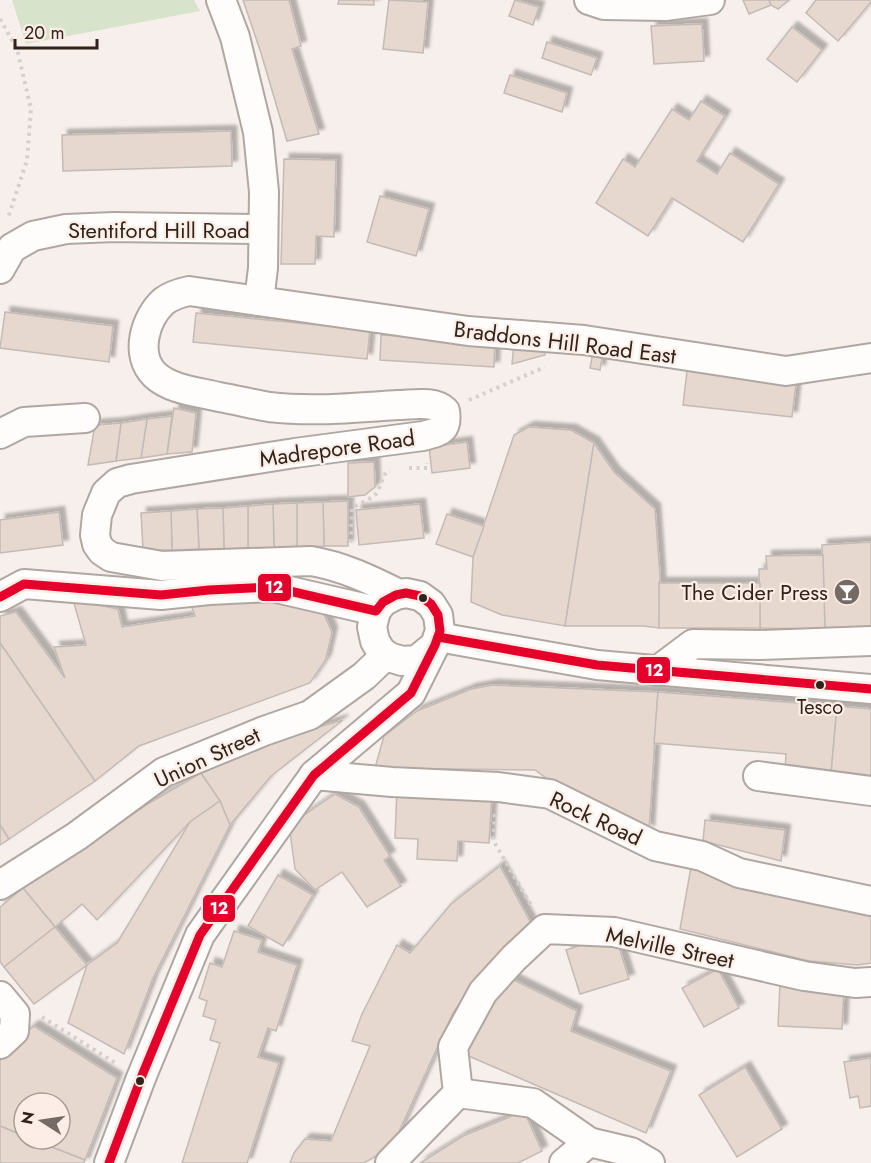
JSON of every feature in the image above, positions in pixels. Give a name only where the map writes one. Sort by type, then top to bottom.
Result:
[{"type":"street","points":[[221,0],[235,37],[258,132],[264,192],[263,268],[259,301]]},
{"type":"street","points":[[589,0],[604,5],[645,6],[665,6],[710,0]]},
{"type":"street","name":"Stentiford Hill Road","points":[[6,258],[33,236],[66,229],[114,227],[262,229]]},
{"type":"street","name":"Madrepore Road","points":[[259,301],[189,291],[175,294],[156,310],[149,324],[144,345],[147,364],[163,381],[183,388],[269,407],[354,408],[418,404],[440,406],[445,411],[447,422],[441,430],[423,436],[295,453],[117,483],[106,493],[97,515],[95,535],[97,544],[111,557],[162,566],[311,561],[350,571],[399,594]]},
{"type":"street","name":"Braddons Hill Road East","points":[[259,301],[468,331],[584,340],[786,371],[871,358]]},
{"type":"street","points":[[0,434],[24,422],[85,418]]},
{"type":"street","points":[[0,597],[24,584],[161,595],[272,587],[375,613]]},
{"type":"street","points":[[109,1163],[200,935],[314,775],[411,693],[436,641],[440,622],[436,611],[420,596],[406,593],[383,602],[375,613],[372,627],[375,641],[386,655],[402,661],[417,660],[436,641]]},
{"type":"street","points":[[436,641],[597,665],[871,689]]},
{"type":"street","points":[[657,671],[693,644],[760,645],[871,641]]},
{"type":"street","name":"Union Street","points":[[0,885],[77,836],[164,772],[264,731],[310,715],[364,676],[386,655]]},
{"type":"street","name":"Rock Road","points":[[314,775],[392,782],[498,787],[550,794],[655,846],[702,856],[739,873],[871,901]]},
{"type":"street","points":[[758,776],[871,791]]},
{"type":"street","points":[[458,1093],[453,1047],[483,992],[545,929]]},
{"type":"street","name":"Melville Street","points":[[545,929],[614,932],[804,976],[855,983],[871,982]]},
{"type":"street","points":[[0,1044],[14,1031],[7,1005]]},
{"type":"street","points":[[458,1093],[533,1102],[590,1142],[631,1152],[650,1163]]},
{"type":"street","points":[[390,1163],[458,1093]]},
{"type":"street","points":[[564,1163],[590,1142]]},
{"type":"path","points":[[0,19],[17,49],[31,109],[27,160],[8,216],[6,258]]},
{"type":"path","points":[[445,411],[544,367],[555,368]]},
{"type":"path","points":[[406,469],[427,468],[423,436]]},
{"type":"path","points":[[351,508],[374,496],[387,471],[397,470]]},
{"type":"path","points":[[498,787],[493,840],[545,929]]},
{"type":"path","points":[[7,1005],[34,1012],[141,1078]]},
{"type":"green space","points":[[12,0],[194,0],[200,11],[26,44]]},
{"type":"building","points":[[243,0],[289,0],[301,46],[292,49],[319,134],[287,141]]},
{"type":"building","points":[[339,0],[374,0],[374,5],[338,4]]},
{"type":"building","points":[[389,0],[428,2],[423,53],[383,49]]},
{"type":"building","points":[[515,0],[539,7],[533,25],[509,16]]},
{"type":"building","points":[[743,0],[769,0],[771,5],[749,14]]},
{"type":"building","points":[[769,0],[789,0],[778,9],[771,5]]},
{"type":"building","points":[[816,0],[871,0],[871,2],[838,41],[806,13]]},
{"type":"building","points":[[702,24],[704,61],[654,64],[651,26]]},
{"type":"building","points":[[792,27],[822,50],[797,82],[767,59]]},
{"type":"building","points":[[547,42],[597,58],[591,75],[542,58]]},
{"type":"building","points":[[510,75],[567,93],[562,112],[504,93]]},
{"type":"building","points":[[701,101],[725,116],[697,161],[717,174],[730,153],[779,184],[743,242],[672,198],[648,236],[596,203],[623,159],[635,167],[672,109],[689,120]]},
{"type":"building","points":[[231,131],[232,166],[63,171],[62,135]]},
{"type":"building","points":[[284,159],[336,160],[334,237],[316,236],[315,264],[281,264]]},
{"type":"building","points":[[380,196],[429,209],[416,256],[367,242]]},
{"type":"building","points":[[5,312],[113,326],[109,362],[0,348]]},
{"type":"building","points":[[196,313],[370,330],[367,359],[193,342]]},
{"type":"building","points":[[381,335],[495,341],[494,367],[380,360]]},
{"type":"building","points":[[514,343],[546,346],[545,355],[512,364]]},
{"type":"building","points":[[593,352],[603,353],[600,370],[590,368]]},
{"type":"building","points":[[687,371],[796,383],[792,417],[683,405]]},
{"type":"building","points":[[174,408],[196,413],[192,452],[167,454]]},
{"type":"building","points":[[172,416],[167,454],[141,458],[147,419]]},
{"type":"building","points":[[147,419],[141,458],[116,461],[121,423]]},
{"type":"building","points":[[121,423],[116,461],[88,465],[95,425]]},
{"type":"building","points":[[529,427],[571,430],[594,443],[565,626],[502,615],[471,602],[473,557],[514,435]]},
{"type":"building","points":[[467,442],[470,468],[432,473],[429,447]]},
{"type":"building","points":[[594,443],[614,472],[655,509],[660,575],[659,628],[565,626]]},
{"type":"building","points":[[374,462],[375,487],[365,495],[348,497],[348,463]]},
{"type":"building","points":[[348,501],[348,546],[324,546],[323,502]]},
{"type":"building","points":[[323,502],[324,546],[297,547],[297,503]]},
{"type":"building","points":[[297,503],[297,547],[274,548],[273,504]]},
{"type":"building","points":[[273,504],[274,548],[248,548],[248,506]]},
{"type":"building","points":[[420,504],[424,538],[359,545],[356,510]]},
{"type":"building","points":[[248,506],[248,548],[224,549],[223,508]]},
{"type":"building","points":[[223,508],[224,549],[199,549],[197,509]]},
{"type":"building","points":[[197,509],[199,549],[172,550],[171,511]]},
{"type":"building","points":[[171,511],[172,550],[143,550],[141,513]]},
{"type":"building","points":[[59,512],[63,545],[0,553],[0,520]]},
{"type":"building","points":[[447,514],[484,526],[473,557],[436,544]]},
{"type":"building","name":"The Cider Press","points":[[871,542],[871,629],[825,629],[822,545]]},
{"type":"building","points":[[823,555],[825,629],[760,628],[759,569],[767,569],[766,556]]},
{"type":"building","points":[[659,583],[760,583],[760,628],[659,628]]},
{"type":"building","points":[[279,598],[322,610],[332,632],[326,659],[310,683],[139,746],[95,781],[0,643],[0,616],[16,612],[65,678],[54,647],[86,645],[73,600],[118,609],[122,627],[195,616],[190,602]]},
{"type":"building","points":[[0,643],[95,781],[9,839],[0,825]]},
{"type":"building","points":[[493,685],[658,692],[649,831],[553,783],[535,770],[375,768],[384,736],[417,711],[471,689]]},
{"type":"building","points":[[658,692],[837,706],[831,774],[785,770],[786,754],[654,743]]},
{"type":"building","points":[[837,706],[871,709],[871,778],[831,774]]},
{"type":"building","points":[[343,720],[271,776],[230,825],[220,801],[201,773],[262,743]]},
{"type":"building","points":[[201,773],[220,801],[190,822],[97,920],[82,904],[55,927],[23,888],[151,802]]},
{"type":"building","points":[[397,788],[492,793],[489,843],[458,841],[457,861],[417,859],[418,839],[395,838]]},
{"type":"building","points":[[335,794],[359,807],[390,856],[384,860],[401,886],[367,907],[342,872],[315,890],[295,869],[290,832],[304,815]]},
{"type":"building","points":[[220,801],[230,825],[153,978],[124,1054],[68,1023],[87,965],[117,943],[190,822]]},
{"type":"building","points":[[705,820],[785,830],[781,861],[703,841]]},
{"type":"building","points":[[0,825],[9,839],[0,845]]},
{"type":"building","points":[[500,866],[532,925],[488,964],[453,1013],[392,1147],[364,1163],[290,1163],[294,1153],[305,1139],[331,1141],[370,1046],[352,1041],[362,1014],[397,945],[410,953],[451,904]]},
{"type":"building","points":[[691,867],[871,911],[871,963],[857,965],[809,961],[680,929]]},
{"type":"building","points":[[278,875],[313,895],[283,946],[248,926]]},
{"type":"building","points":[[23,888],[55,927],[4,967],[0,962],[0,907]]},
{"type":"building","points":[[55,927],[87,965],[34,1004],[4,967]]},
{"type":"building","points":[[234,931],[262,940],[258,952],[297,965],[276,1031],[268,1028],[258,1057],[279,1063],[247,1163],[182,1163],[220,1043],[210,1040],[216,1020],[203,1016],[207,1001],[199,998],[210,963],[222,967]]},
{"type":"building","points":[[615,934],[629,979],[580,994],[566,950]]},
{"type":"building","points":[[718,969],[739,1008],[704,1027],[682,988]]},
{"type":"building","points":[[512,979],[577,1011],[571,1031],[671,1071],[646,1133],[464,1054],[484,1013]]},
{"type":"building","points":[[780,984],[844,987],[842,1029],[778,1026]]},
{"type":"building","points":[[34,1026],[117,1078],[85,1160],[62,1151],[72,1151],[72,1091],[12,1091],[12,1131],[0,1126],[0,1053]]},
{"type":"building","points":[[871,1058],[871,1106],[860,1108],[858,1096],[850,1098],[844,1062]]},
{"type":"building","points":[[745,1067],[782,1129],[737,1157],[699,1095]]},
{"type":"building","points":[[524,1111],[542,1151],[518,1163],[420,1163],[463,1136]]},
{"type":"building","points":[[0,1126],[12,1131],[12,1151],[62,1151],[85,1160],[84,1163],[0,1163]]},
{"type":"transit line","name":"12","points":[[0,597],[24,584],[161,595],[272,587],[376,611],[383,602],[406,593],[420,596],[431,604],[438,615],[440,631],[411,693],[314,775],[200,935],[109,1163]]},
{"type":"transit line","name":"12","points":[[438,637],[597,665],[871,689]]},
{"type":"place","name":"The Cider Press","points":[[847,592]]},
{"type":"place","name":"Tesco","points":[[820,685]]}]
